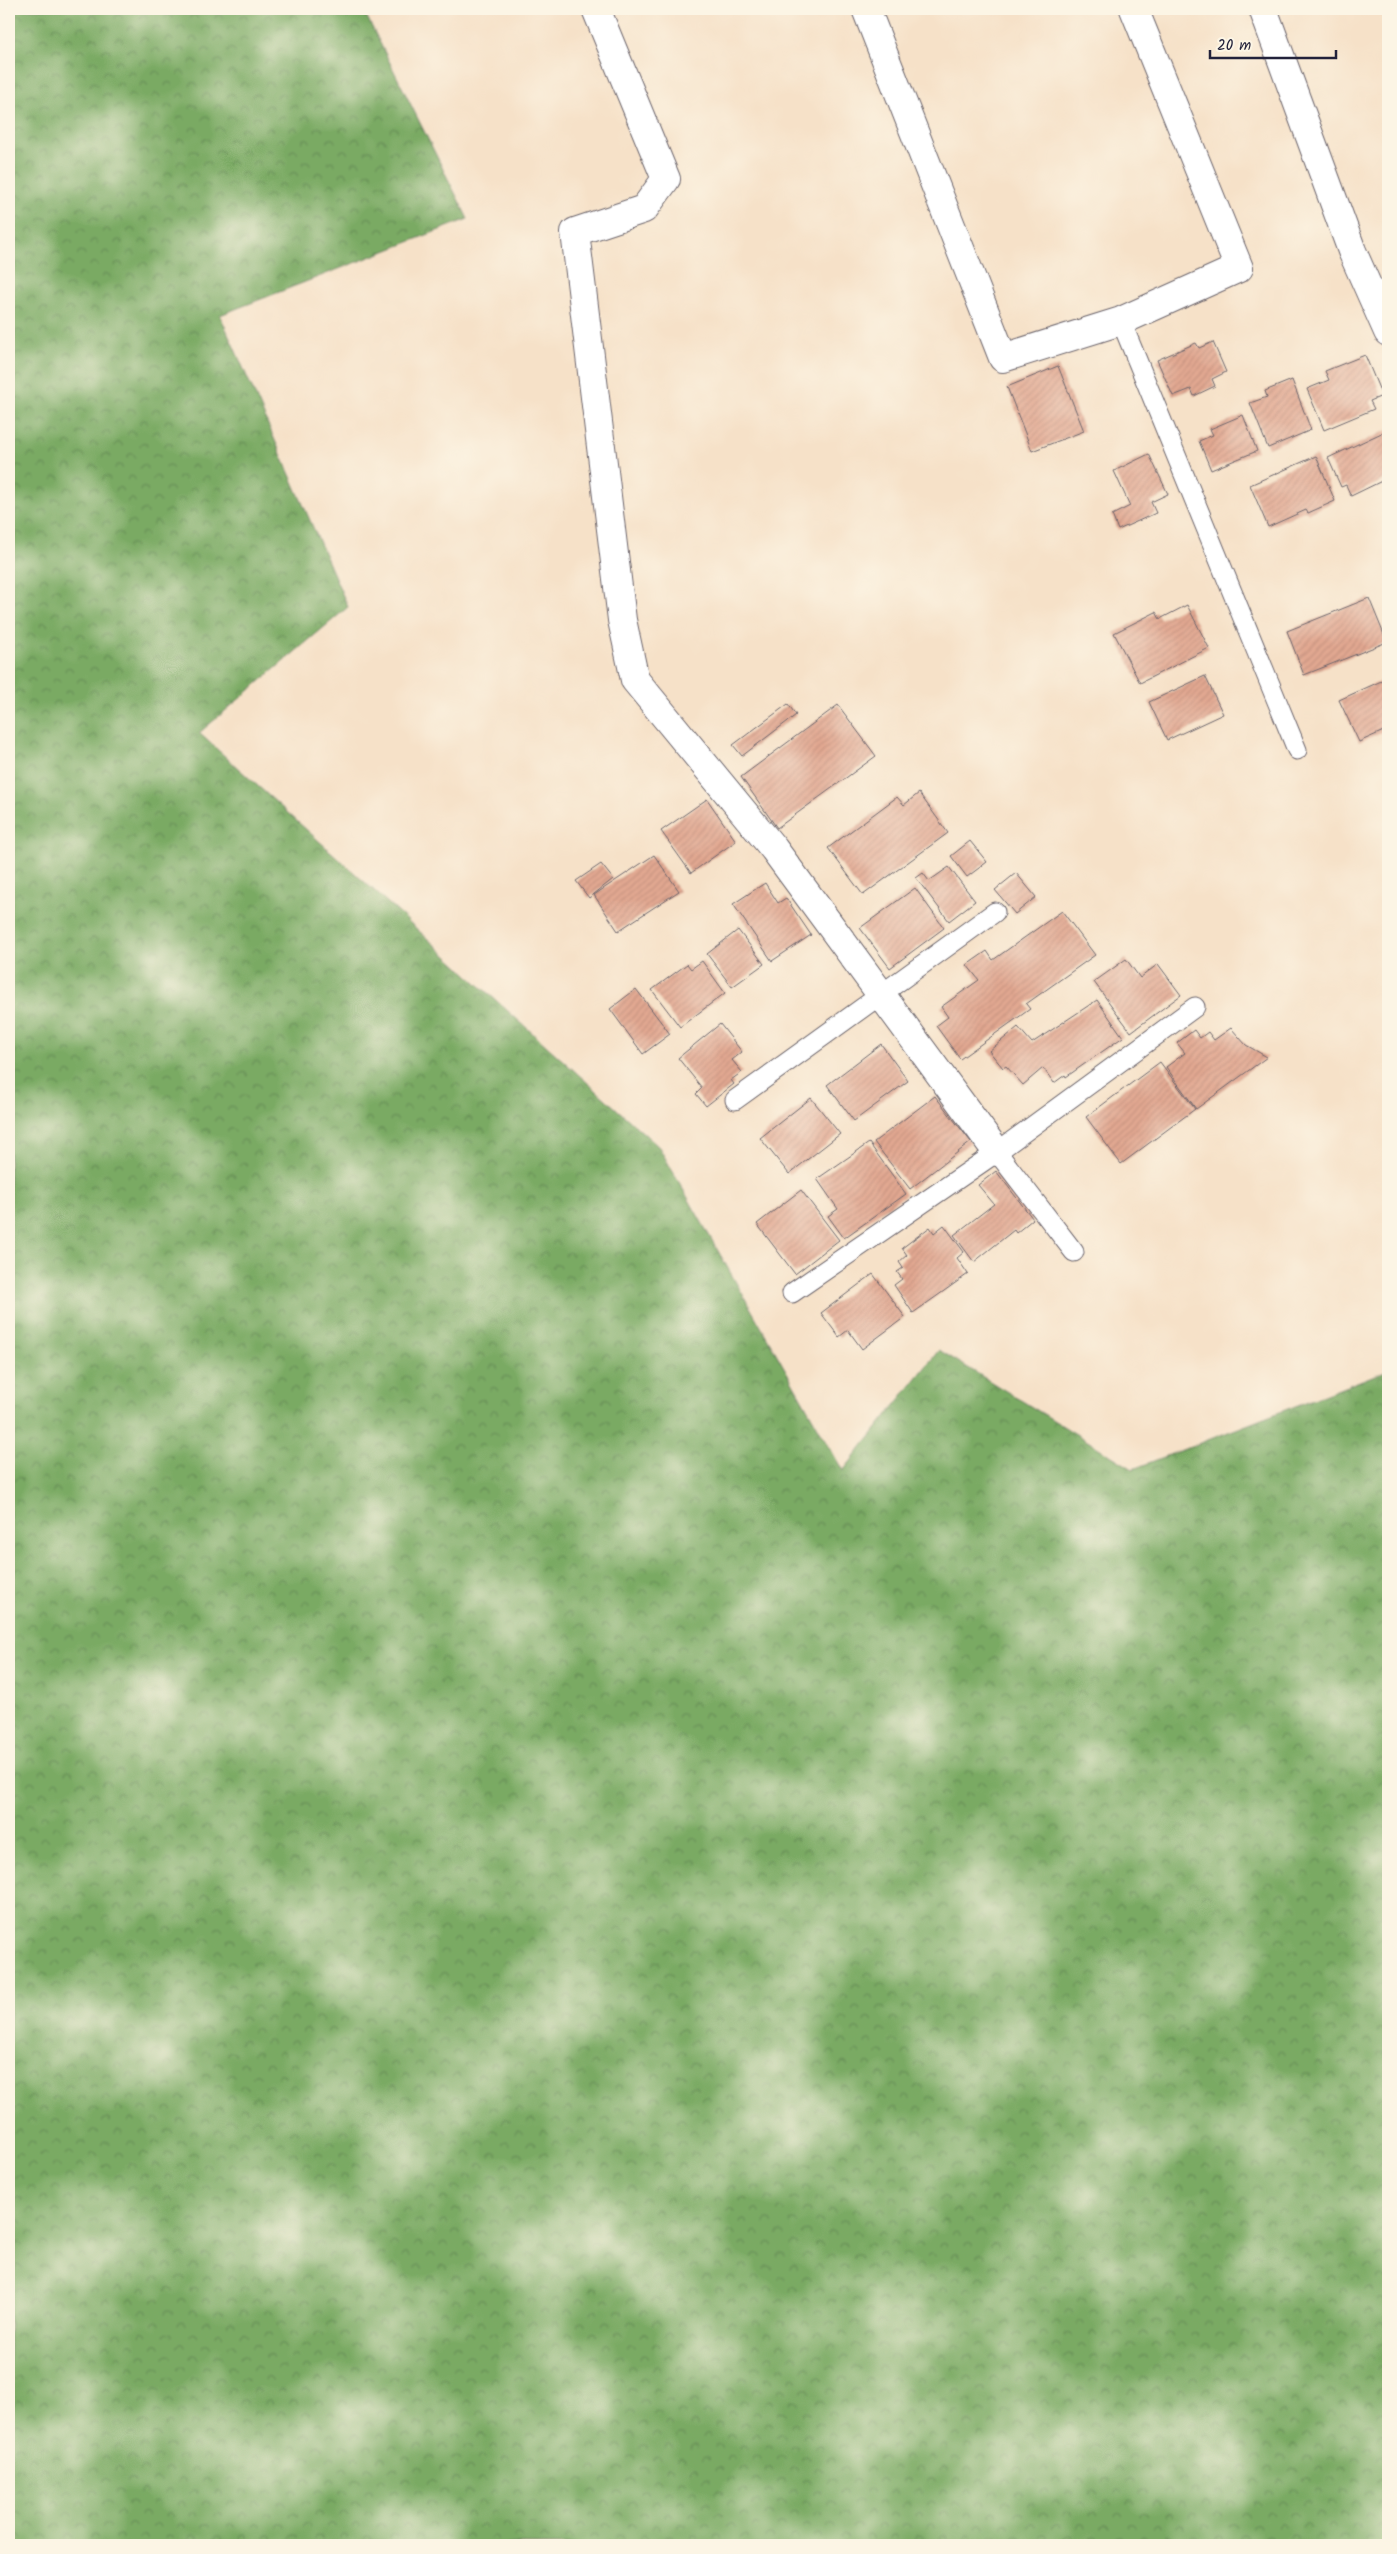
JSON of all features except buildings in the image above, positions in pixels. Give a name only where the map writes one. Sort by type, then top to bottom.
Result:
[{"type":"street","points":[[596,9],[666,179],[644,209],[575,232],[622,620],[635,680],[774,849],[997,1152]]},
{"type":"street","points":[[866,9],[1003,358],[1121,321],[1238,268],[1134,9]]},
{"type":"street","points":[[1263,9],[1352,251],[1388,332]]},
{"type":"lane","points":[[1121,321],[1297,750]]},
{"type":"lane","points":[[734,1100],[883,995],[996,912]]},
{"type":"lane","points":[[792,1293],[997,1152],[1195,1007]]},
{"type":"lane","points":[[997,1152],[1074,1252]]},
{"type":"green space","points":[[9,9],[363,9],[468,219],[220,315],[348,607],[199,733],[659,1147],[843,1471],[939,1350],[1133,1469],[1388,1370],[1388,2545],[9,2545]]}]
